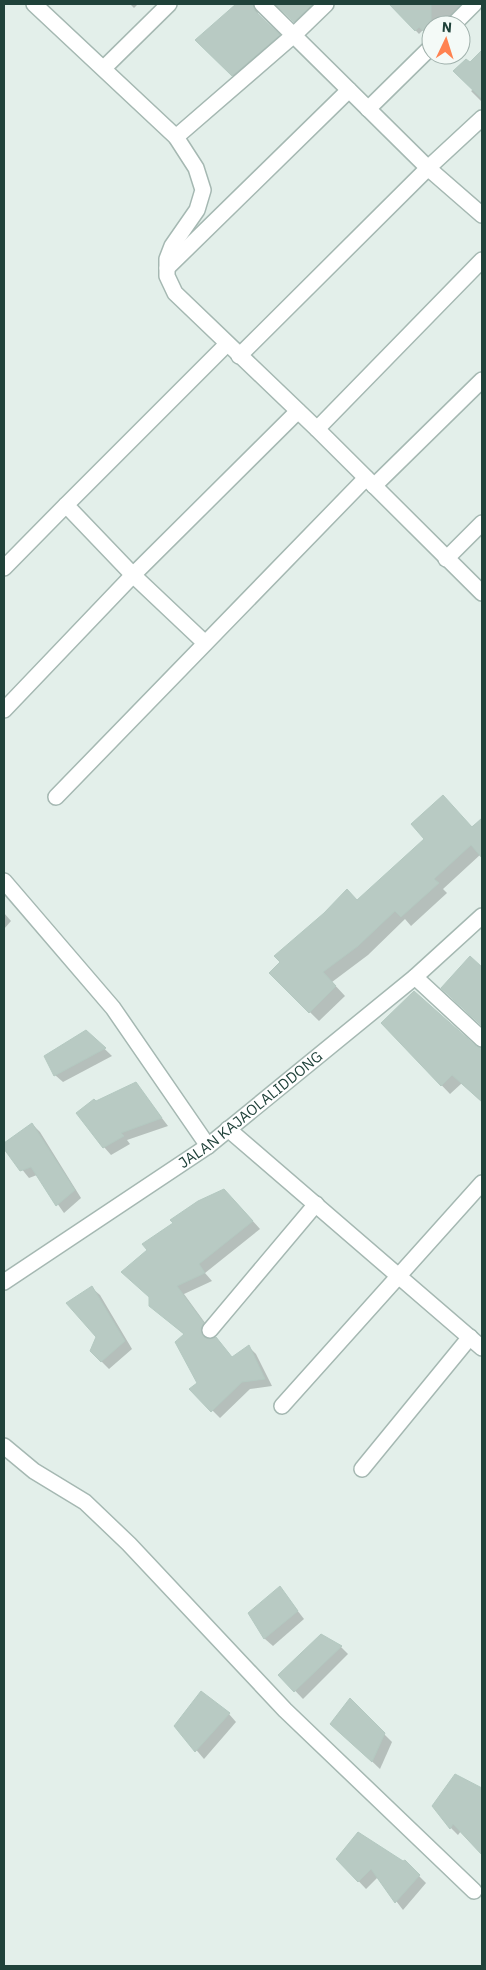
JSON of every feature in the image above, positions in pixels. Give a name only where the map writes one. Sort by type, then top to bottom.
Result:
[{"type":"street","points":[[34,4],[176,137],[196,168],[203,190],[197,210],[172,246],[167,268],[167,276],[175,292],[239,356],[317,429],[482,593]]},
{"type":"street","points":[[104,68],[169,4]]},
{"type":"street","points":[[262,4],[295,34],[428,168],[482,215]]},
{"type":"street","points":[[176,137],[295,34],[326,4]]},
{"type":"street","points":[[463,15],[474,4]]},
{"type":"street","points":[[368,109],[421,56]]},
{"type":"street","points":[[167,268],[349,90]]},
{"type":"street","points":[[239,356],[428,168],[482,118]]},
{"type":"street","points":[[317,429],[482,260]]},
{"type":"street","points":[[4,568],[227,344]]},
{"type":"street","points":[[56,797],[205,643],[370,482],[482,380]]},
{"type":"street","points":[[4,710],[133,575],[298,411]]},
{"type":"street","points":[[66,505],[133,575],[205,643]]},
{"type":"street","points":[[446,559],[482,523]]},
{"type":"street","points":[[4,881],[113,1008],[208,1146]]},
{"type":"street","name":"JALAN KAJAOLALIDDONG","points":[[4,1282],[208,1146],[415,976],[482,916]]},
{"type":"street","points":[[415,976],[482,1039]]},
{"type":"street","points":[[228,1129],[482,1348]]},
{"type":"street","points":[[282,1406],[397,1275],[482,1184]]},
{"type":"street","points":[[210,1330],[316,1204]]},
{"type":"street","points":[[362,1469],[470,1337]]},
{"type":"street","points":[[4,1446],[34,1471],[85,1502],[129,1544],[285,1710],[474,1891]]},
{"type":"building","points":[[236,4],[253,4],[255,11],[280,35],[232,76],[195,40]]},
{"type":"building","points":[[275,4],[313,4],[294,22]]},
{"type":"building","points":[[389,4],[431,4],[431,15],[421,15],[421,29],[419,27],[415,31]]},
{"type":"building","points":[[482,50],[482,99],[453,71],[460,65],[471,65],[471,61]]},
{"type":"building","points":[[443,795],[472,827],[482,818],[482,858],[471,845],[434,879],[439,883],[401,917],[395,911],[358,946],[323,972],[336,986],[309,1013],[269,973],[280,962],[274,956],[324,913],[347,889],[357,900],[424,839],[411,824]]},
{"type":"building","points":[[470,956],[482,967],[482,1026],[441,988]]},
{"type":"building","points":[[414,991],[476,1046],[482,1048],[482,1102],[452,1075],[441,1086],[381,1023]]},
{"type":"building","points":[[86,1030],[106,1048],[54,1076],[44,1056]]},
{"type":"building","points":[[136,1082],[162,1118],[121,1133],[124,1136],[103,1148],[76,1113],[94,1099],[96,1101]]},
{"type":"building","points":[[32,1123],[75,1190],[56,1206],[31,1167],[20,1171],[4,1149],[4,1143]]},
{"type":"building","points":[[224,1189],[253,1221],[199,1264],[205,1273],[177,1286],[204,1323],[201,1329],[204,1337],[209,1339],[216,1337],[232,1357],[249,1345],[265,1379],[242,1382],[211,1412],[189,1389],[197,1383],[175,1342],[184,1334],[149,1306],[149,1297],[121,1272],[147,1250],[142,1244],[173,1223],[170,1220],[198,1201]]},
{"type":"building","points":[[92,1286],[125,1341],[101,1362],[90,1351],[96,1337],[66,1303]]},
{"type":"building","points":[[280,1586],[298,1611],[264,1639],[248,1613]]},
{"type":"building","points":[[321,1634],[342,1646],[294,1692],[278,1675]]},
{"type":"building","points":[[201,1691],[230,1713],[195,1752],[174,1726]]},
{"type":"building","points":[[350,1698],[385,1733],[372,1762],[330,1724]]},
{"type":"building","points":[[455,1774],[482,1788],[482,1855],[453,1824],[450,1829],[432,1806]]},
{"type":"building","points":[[358,1832],[403,1861],[405,1860],[420,1875],[395,1903],[371,1869],[358,1882],[336,1859]]}]
